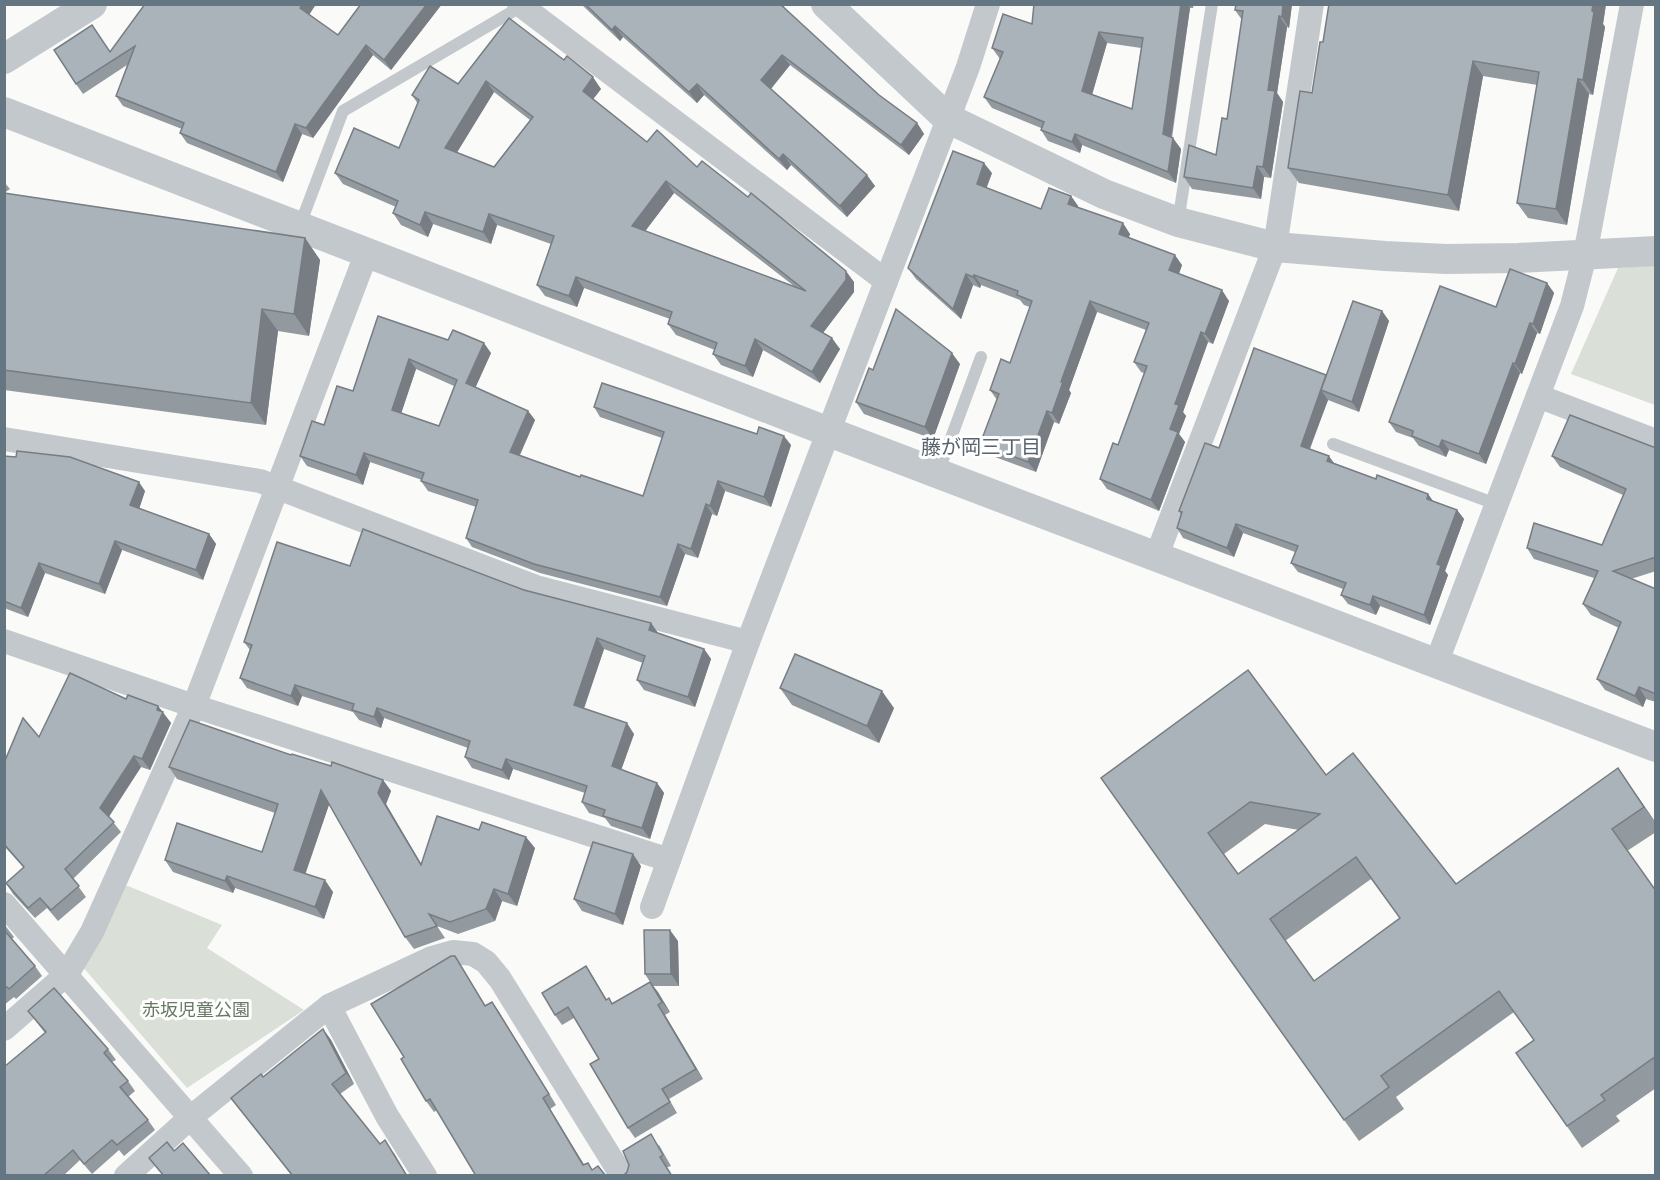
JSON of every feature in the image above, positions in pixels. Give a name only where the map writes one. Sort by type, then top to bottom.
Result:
[{"type":"street","points":[[4,58],[92,4]]},
{"type":"street","points":[[826,4],[947,118],[1104,194],[1178,222],[1275,247],[1446,259],[1656,251]]},
{"type":"street","points":[[652,907],[748,642],[968,67],[988,4]]},
{"type":"street","points":[[1157,555],[1275,247],[1312,4]]},
{"type":"street","points":[[1436,664],[1572,306],[1585,255],[1632,4]]},
{"type":"street","points":[[520,5],[886,281]]},
{"type":"street","points":[[4,112],[829,432],[1157,555],[1656,747]]},
{"type":"street","points":[[4,1029],[67,974],[92,932],[194,706],[367,252]]},
{"type":"street","points":[[1538,396],[1656,441]]},
{"type":"street","points":[[4,439],[260,481],[536,587],[748,642]]},
{"type":"street","points":[[4,641],[194,706],[669,860]]},
{"type":"street","points":[[4,904],[241,1176]]},
{"type":"street","points":[[126,1176],[190,1117],[329,1006],[432,958],[453,952],[473,954],[486,962],[500,979],[622,1176]]},
{"type":"street","points":[[329,1006],[387,1116],[425,1176]]},
{"type":"lane","points":[[1178,222],[1212,4]]},
{"type":"lane","points":[[300,225],[343,111],[520,5]]},
{"type":"lane","points":[[938,473],[981,357]]},
{"type":"lane","points":[[1333,444],[1496,504]]},
{"type":"green space","points":[[1655,265],[1655,405],[1571,374],[1618,268]]},
{"type":"green space","name":"赤坂児童公園","points":[[116,881],[222,925],[207,948],[304,1010],[187,1088],[76,959]]},
{"type":"building","points":[[145,4],[302,4],[300,8],[338,35],[361,4],[427,4],[384,60],[366,45],[306,128],[295,124],[276,172],[180,133],[184,123],[116,96],[135,46],[76,84],[54,50],[92,25],[110,52]]},
{"type":"building","points":[[585,4],[780,4],[879,95],[917,123],[901,145],[782,55],[761,80],[867,175],[840,206],[783,154],[779,159],[697,84],[689,92],[615,26],[612,30]]},
{"type":"building","points":[[1034,4],[1181,4],[1163,134],[1173,138],[1168,172],[1075,134],[1072,142],[1041,130],[1044,122],[984,97],[1003,52],[992,48],[1003,14],[1032,24]],"holes":[[[1099,32],[1143,38],[1132,109],[1082,91]]]},
{"type":"building","points":[[1236,4],[1283,4],[1282,17],[1279,16],[1268,90],[1275,91],[1263,167],[1257,166],[1253,188],[1184,177],[1189,145],[1216,155],[1222,118],[1227,119],[1243,11],[1235,10]]},
{"type":"building","points":[[1329,4],[1593,4],[1592,11],[1594,12],[1583,80],[1578,79],[1556,209],[1517,203],[1539,72],[1473,61],[1448,195],[1288,168],[1300,91],[1312,93]]},
{"type":"building","points":[[509,18],[564,60],[567,56],[593,77],[583,91],[647,142],[657,130],[697,167],[702,161],[748,197],[751,193],[846,271],[846,280],[811,326],[832,338],[812,372],[755,339],[745,366],[713,354],[717,343],[668,324],[672,312],[576,277],[569,296],[537,285],[554,236],[489,214],[483,232],[425,212],[420,225],[393,213],[398,201],[335,173],[354,128],[399,148],[419,100],[412,95],[430,66],[458,84]],"holes":[[[486,81],[533,117],[494,167],[445,148]],[[666,181],[806,291],[632,226]]]},
{"type":"building","points":[[953,151],[984,163],[977,184],[1041,209],[1049,188],[1071,196],[1068,204],[1123,223],[1119,234],[1175,255],[1169,270],[1222,290],[1205,334],[1201,332],[1175,404],[1179,405],[1170,429],[1178,432],[1151,500],[1100,479],[1113,443],[1118,445],[1147,366],[1134,362],[1149,323],[1090,301],[1052,413],[1047,411],[1028,462],[980,444],[999,394],[990,390],[1001,359],[1010,363],[1032,301],[1017,295],[1018,291],[966,274],[953,309],[908,268]]},
{"type":"building","points":[[4,193],[305,238],[294,314],[262,309],[251,403],[4,370]]},
{"type":"building","points":[[1510,269],[1547,283],[1533,324],[1530,323],[1515,364],[1513,363],[1479,454],[1442,440],[1439,447],[1412,436],[1413,431],[1389,422],[1440,286],[1496,307]]},
{"type":"building","points":[[1353,301],[1382,311],[1352,402],[1321,390]]},
{"type":"building","points":[[896,309],[952,353],[925,427],[856,402],[869,368],[873,370]]},
{"type":"building","points":[[378,316],[448,340],[453,330],[484,343],[466,383],[528,411],[510,452],[643,496],[664,432],[594,407],[602,383],[757,434],[759,427],[784,436],[764,497],[718,481],[710,506],[706,504],[691,549],[678,544],[660,597],[534,564],[466,538],[478,500],[421,481],[424,473],[364,453],[356,475],[300,456],[312,421],[324,425],[337,386],[353,391]],"holes":[[[409,359],[457,380],[439,426],[392,410]]]},
{"type":"building","points":[[1254,348],[1326,375],[1301,446],[1329,456],[1327,461],[1376,479],[1377,475],[1428,494],[1427,499],[1457,510],[1437,564],[1441,566],[1424,615],[1373,596],[1370,605],[1341,595],[1346,583],[1291,563],[1298,546],[1236,524],[1227,548],[1177,528],[1182,512],[1179,511],[1205,443],[1219,448]]},
{"type":"building","points":[[1570,415],[1656,448],[1656,557],[1613,571],[1656,589],[1656,694],[1639,687],[1635,696],[1597,679],[1621,622],[1583,604],[1598,571],[1527,548],[1534,523],[1602,545],[1626,489],[1552,456]]},
{"type":"building","points":[[17,451],[70,457],[139,482],[130,505],[209,534],[196,570],[115,541],[99,584],[39,563],[21,608],[4,601],[4,456],[16,457]]},
{"type":"building","points":[[363,529],[524,590],[651,623],[649,630],[704,649],[688,697],[637,680],[645,656],[597,638],[574,705],[627,723],[612,766],[657,783],[642,828],[603,816],[605,810],[582,802],[587,786],[506,759],[502,770],[465,757],[470,741],[377,708],[374,717],[352,710],[354,704],[295,685],[291,696],[240,678],[252,645],[244,642],[277,542],[350,566]]},
{"type":"building","points":[[795,654],[882,691],[867,726],[780,688]]},
{"type":"building","points":[[1248,670],[1326,775],[1353,753],[1456,884],[1618,768],[1644,807],[1612,829],[1656,891],[1656,1056],[1601,1095],[1605,1100],[1567,1126],[1516,1053],[1534,1040],[1499,991],[1381,1076],[1389,1087],[1344,1120],[1101,778]],"holes":[[[1250,802],[1320,814],[1238,874],[1208,833]],[[1356,857],[1400,918],[1314,981],[1270,919]]]},
{"type":"building","points":[[70,673],[126,699],[128,695],[158,706],[157,710],[163,712],[142,759],[134,756],[100,808],[114,822],[65,869],[79,886],[51,910],[40,898],[28,908],[6,883],[24,867],[4,844],[4,763],[23,718],[39,737]]},
{"type":"building","points":[[190,720],[291,755],[331,766],[332,762],[383,780],[378,793],[421,865],[437,816],[479,830],[482,822],[526,837],[508,894],[494,889],[486,909],[450,922],[429,914],[437,926],[405,937],[321,790],[294,870],[325,880],[315,907],[227,876],[225,881],[165,860],[177,823],[262,852],[278,804],[169,767]]},
{"type":"building","points":[[593,842],[633,854],[615,914],[574,899]]},
{"type":"building","points":[[4,930],[35,966],[9,989],[7,987],[4,989]]},
{"type":"building","points":[[644,930],[670,930],[671,974],[645,974]]},
{"type":"building","points":[[451,956],[455,956],[485,1006],[492,1002],[549,1094],[543,1098],[583,1165],[588,1163],[592,1170],[598,1166],[606,1176],[476,1176],[430,1099],[426,1101],[401,1059],[404,1057],[371,1004]]},
{"type":"building","points":[[586,966],[606,1000],[609,998],[612,1004],[650,982],[662,1002],[658,1005],[696,1069],[662,1089],[670,1102],[628,1128],[590,1064],[599,1059],[568,1007],[555,1015],[542,993]]},
{"type":"building","points":[[54,988],[108,1049],[104,1053],[128,1081],[120,1087],[148,1120],[117,1145],[112,1140],[84,1164],[73,1150],[43,1176],[4,1176],[4,1067],[46,1032],[28,1011]]},
{"type":"building","points":[[323,1029],[346,1073],[332,1084],[380,1144],[385,1140],[407,1176],[293,1176],[231,1098],[261,1074],[263,1077]]},
{"type":"building","points":[[651,1134],[663,1155],[660,1157],[672,1176],[623,1176],[629,1165],[623,1151]]},
{"type":"building","points":[[167,1142],[174,1151],[183,1143],[211,1176],[164,1176],[149,1158]]},
{"type":"district","name":"藤が岡三丁目","points":[[981,447]]}]
